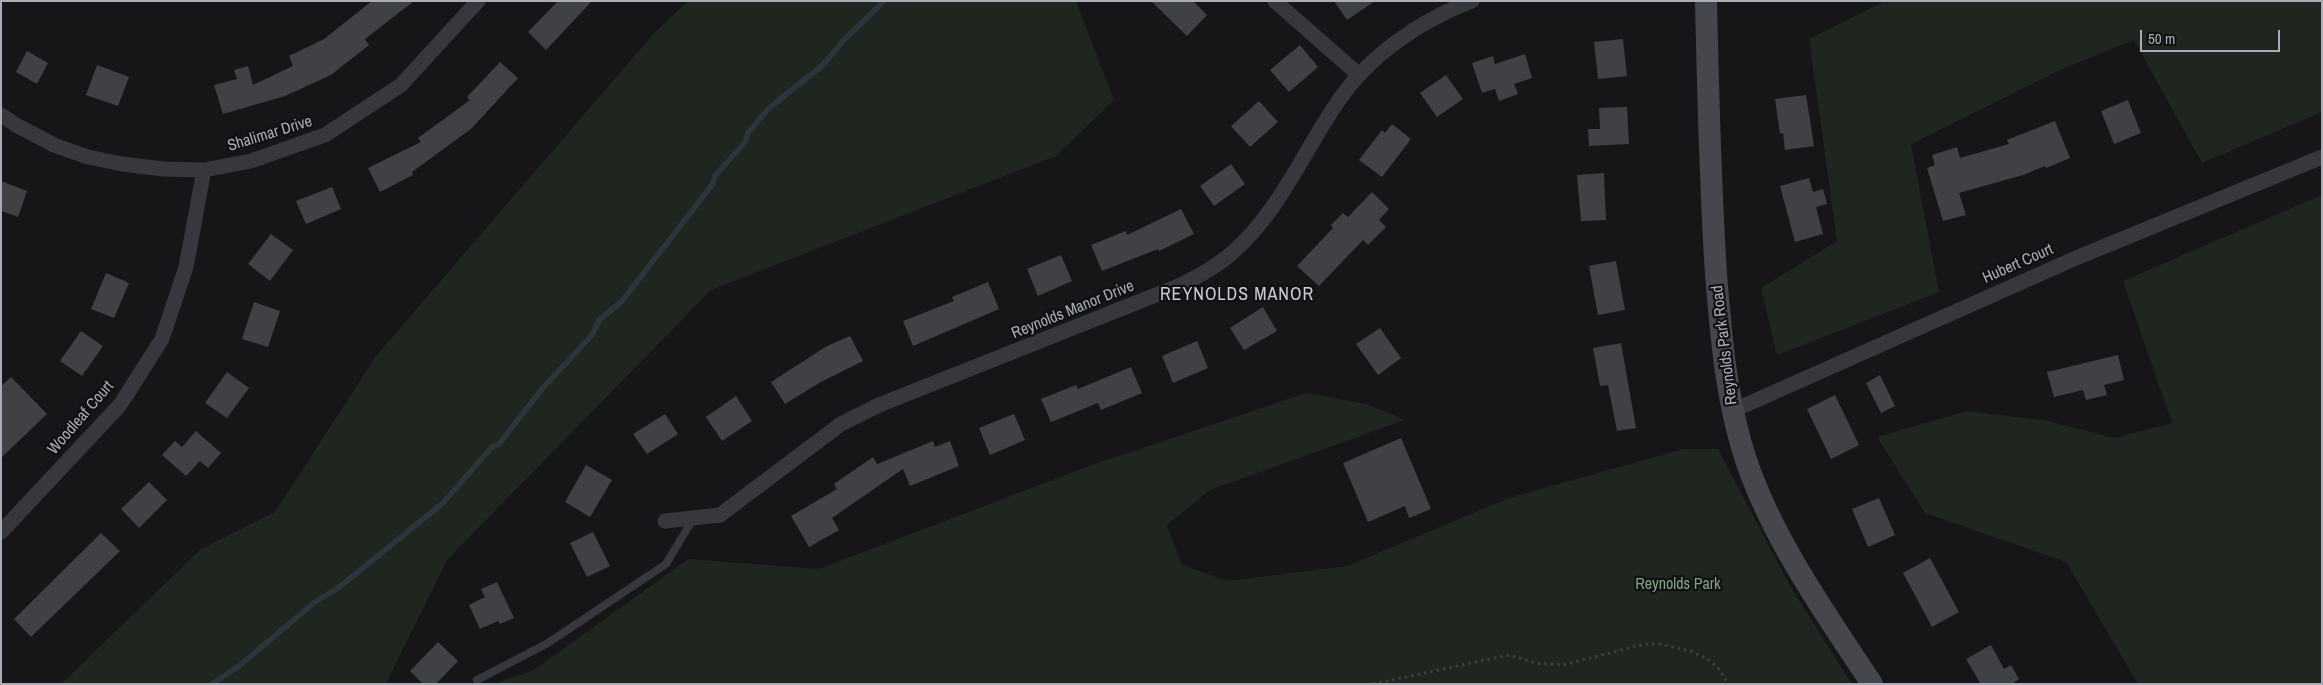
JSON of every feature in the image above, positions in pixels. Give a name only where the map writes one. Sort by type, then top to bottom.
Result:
[{"type":"main road","name":"Reynolds Park Road","points":[[1706,1],[1712,216],[1722,348],[1732,411],[1746,461],[1776,529],[1819,604],[1872,684]]},
{"type":"street","name":"Shalimar Drive","points":[[1,115],[54,145],[88,157],[163,169],[204,170],[251,161],[326,135],[401,85],[478,1]]},
{"type":"street","points":[[1275,1],[1359,75]]},
{"type":"street","name":"Reynolds Manor Drive","points":[[665,521],[720,514],[834,429],[871,409],[1181,286],[1211,269],[1243,243],[1272,210],[1339,100],[1359,75],[1386,50],[1421,26],[1451,9],[1472,1]]},
{"type":"street","name":"Hubert Court","points":[[1732,411],[2076,258],[2322,157]]},
{"type":"street","name":"Woodleaf Court","points":[[1,532],[120,405],[162,339],[186,267],[204,170]]},
{"type":"lane","points":[[477,680],[548,643],[666,564],[694,517]]},
{"type":"path","points":[[1373,684],[1510,654],[1536,662],[1563,665],[1645,644],[1678,648],[1708,659],[1719,670],[1728,684]]},
{"type":"green space","points":[[688,1],[1076,1],[1114,100],[1056,156],[711,290],[447,560],[386,684],[61,684],[201,549],[275,512],[376,356],[655,32]]},
{"type":"green space","points":[[1885,1],[2322,1],[2322,112],[2202,163],[2134,40],[2062,69],[1911,144],[1939,292],[1777,355],[1761,288],[1837,241],[1809,39]]},
{"type":"green space","points":[[2322,195],[2322,684],[2138,684],[2066,562],[1925,513],[1877,437],[1967,411],[2048,421],[2114,438],[2172,423],[2123,281]]},
{"type":"green space","name":"Reynolds Park","points":[[1306,393],[1366,404],[1405,420],[1210,490],[1167,525],[1182,565],[1228,581],[1347,566],[1509,498],[1683,449],[1718,449],[1790,586],[1852,684],[494,684],[534,670],[688,559],[819,569],[1092,465]]},
{"type":"building","points":[[372,1],[414,1],[365,39],[369,45],[331,75],[285,96],[223,114],[214,85],[237,79],[234,70],[248,66],[253,85],[293,66],[289,56],[324,39]]},
{"type":"building","points":[[558,1],[592,1],[546,50],[528,32]]},
{"type":"building","points":[[1151,1],[1193,1],[1207,15],[1187,36]]},
{"type":"building","points":[[1334,1],[1375,1],[1347,20]]},
{"type":"building","points":[[1623,39],[1627,76],[1598,79],[1594,42]]},
{"type":"building","points":[[1300,45],[1318,67],[1289,92],[1270,70]]},
{"type":"building","points":[[27,51],[48,63],[37,84],[16,72]]},
{"type":"building","points":[[1525,54],[1532,78],[1514,84],[1518,94],[1499,101],[1495,89],[1482,93],[1472,63],[1493,56],[1495,64]]},
{"type":"building","points":[[500,62],[518,78],[471,129],[412,172],[413,175],[380,192],[368,168],[421,142],[418,138],[470,100],[467,97]]},
{"type":"building","points":[[97,65],[129,77],[118,106],[86,95]]},
{"type":"building","points":[[1446,75],[1463,99],[1437,117],[1420,93]]},
{"type":"building","points":[[1806,95],[1814,146],[1785,150],[1783,133],[1780,134],[1775,99]]},
{"type":"building","points":[[2128,100],[2141,133],[2114,144],[2101,111]]},
{"type":"building","points":[[1259,101],[1278,122],[1250,147],[1231,126]]},
{"type":"building","points":[[1627,107],[1629,144],[1589,146],[1588,129],[1600,129],[1599,108]]},
{"type":"building","points":[[2055,121],[2070,158],[2046,168],[2045,166],[2023,175],[1959,193],[1966,215],[1943,221],[1927,168],[1935,165],[1932,155],[1957,147],[1960,158],[2009,144],[2007,140]]},
{"type":"building","points":[[1392,124],[1411,139],[1382,177],[1359,160],[1382,130],[1385,133]]},
{"type":"building","points":[[1231,164],[1245,184],[1214,206],[1200,186]]},
{"type":"building","points":[[1604,173],[1606,220],[1581,221],[1577,175]]},
{"type":"building","points":[[1809,178],[1813,192],[1823,189],[1827,204],[1816,207],[1823,234],[1795,242],[1780,186]]},
{"type":"building","points":[[1,181],[27,191],[18,217],[1,211]]},
{"type":"building","points":[[332,187],[341,209],[306,224],[296,201]]},
{"type":"building","points":[[1372,192],[1389,209],[1379,220],[1386,227],[1368,245],[1363,240],[1319,286],[1297,266],[1333,228],[1331,225],[1343,213],[1348,217]]},
{"type":"building","points":[[1181,209],[1194,234],[1159,251],[1158,249],[1102,271],[1091,245],[1126,231],[1127,235]]},
{"type":"building","points":[[271,234],[293,250],[270,281],[248,264]]},
{"type":"building","points":[[1061,255],[1072,281],[1038,296],[1027,269]]},
{"type":"building","points":[[1616,261],[1625,310],[1598,315],[1589,266]]},
{"type":"building","points":[[106,273],[129,283],[114,318],[91,309]]},
{"type":"building","points":[[988,282],[999,309],[913,346],[903,321],[954,301],[952,297]]},
{"type":"building","points":[[254,302],[280,311],[268,347],[242,339]]},
{"type":"building","points":[[1263,307],[1277,331],[1244,350],[1230,328]]},
{"type":"building","points":[[1380,328],[1401,358],[1378,375],[1356,344]]},
{"type":"building","points":[[81,331],[103,346],[82,376],[60,361]]},
{"type":"building","points":[[850,336],[863,361],[819,383],[785,404],[771,382],[827,346]]},
{"type":"building","points":[[1197,341],[1208,368],[1173,383],[1162,356]]},
{"type":"building","points":[[1621,343],[1636,428],[1617,431],[1608,385],[1600,386],[1593,348]]},
{"type":"building","points":[[2118,355],[2124,380],[2104,385],[2107,395],[2086,400],[2083,390],[2054,397],[2047,372]]},
{"type":"building","points":[[1131,367],[1142,393],[1101,410],[1098,403],[1051,422],[1041,399],[1076,385],[1078,389]]},
{"type":"building","points":[[227,372],[249,388],[227,418],[205,403]]},
{"type":"building","points":[[1880,375],[1895,406],[1881,413],[1866,383]]},
{"type":"building","points":[[11,377],[47,414],[1,458],[1,386]]},
{"type":"building","points":[[1835,395],[1859,445],[1831,459],[1807,409]]},
{"type":"building","points":[[736,396],[752,421],[722,441],[706,417]]},
{"type":"building","points":[[665,414],[678,434],[647,454],[633,434]]},
{"type":"building","points":[[1014,414],[1025,440],[990,455],[979,428]]},
{"type":"building","points":[[196,431],[221,453],[208,468],[200,461],[186,476],[162,455],[175,441],[182,447]]},
{"type":"building","points":[[1401,438],[1431,509],[1409,518],[1405,506],[1368,522],[1343,463]]},
{"type":"building","points":[[933,441],[935,447],[950,441],[959,466],[910,486],[903,469],[832,518],[839,530],[809,547],[791,516],[837,489],[834,484],[873,457],[877,464]]},
{"type":"building","points":[[586,465],[612,480],[590,517],[565,502]]},
{"type":"building","points":[[149,482],[167,500],[139,528],[121,509]]},
{"type":"building","points":[[1879,498],[1895,535],[1868,547],[1852,509]]},
{"type":"building","points":[[593,532],[610,566],[587,577],[570,543]]},
{"type":"building","points":[[101,533],[120,551],[31,637],[14,619]]},
{"type":"building","points":[[1930,558],[1959,612],[1932,627],[1903,573]]},
{"type":"building","points":[[497,582],[514,618],[500,624],[498,621],[480,629],[469,605],[485,597],[481,589]]},
{"type":"building","points":[[438,642],[458,661],[436,684],[423,684],[410,671]]},
{"type":"building","points":[[1991,645],[2004,669],[2011,665],[2019,679],[2012,684],[1977,684],[1980,683],[1966,659]]},
{"type":"waterway","points":[[212,684],[239,666],[315,602],[338,588],[443,503],[492,447],[499,444],[542,389],[592,335],[600,319],[622,301],[712,185],[715,176],[745,142],[748,133],[768,109],[823,65],[842,42],[884,1]]},
{"type":"district","name":"REYNOLDS MANOR","points":[[1237,295]]}]
